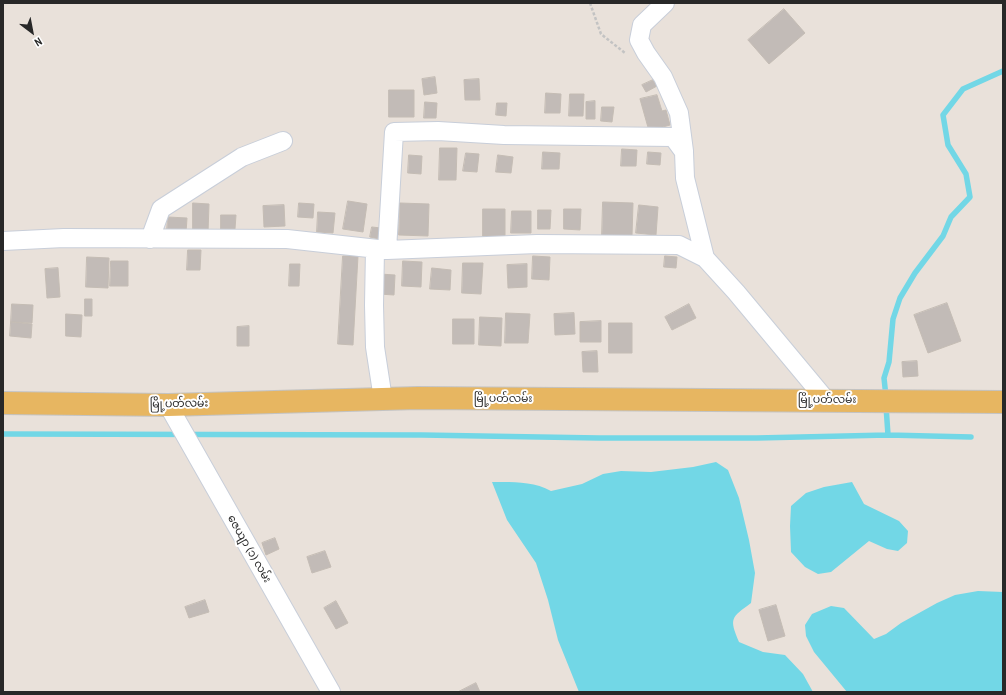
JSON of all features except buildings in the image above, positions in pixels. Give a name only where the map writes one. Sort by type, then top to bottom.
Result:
[{"type":"main road","name":"မြို့ပတ်လမ်း","points":[[3,403],[168,405],[418,398],[1003,402]]},
{"type":"street","points":[[666,3],[642,25],[639,40],[646,54],[663,77],[679,113],[684,152],[685,178],[705,258]]},
{"type":"street","points":[[383,399],[375,347],[374,305],[394,132],[438,131],[504,135],[673,137],[684,152]]},
{"type":"street","points":[[150,239],[161,208],[242,157],[283,141]]},
{"type":"street","points":[[3,242],[64,238],[287,239],[381,250],[537,244],[679,245],[705,258],[741,298],[826,400]]},
{"type":"street","name":"ဇေယျာ (၁) လမ်း","points":[[168,405],[331,692]]},
{"type":"path","points":[[590,3],[601,34],[632,59],[646,54]]},
{"type":"water","points":[[716,462],[728,470],[739,498],[755,573],[751,603],[739,612],[733,623],[739,642],[763,652],[785,655],[803,674],[813,692],[579,692],[558,640],[548,600],[536,563],[507,520],[492,482],[515,482],[537,485],[551,491],[582,484],[603,474],[621,471],[651,472],[693,467]]},
{"type":"water","points":[[852,482],[864,504],[899,521],[908,531],[907,543],[898,551],[887,549],[869,541],[831,572],[818,574],[805,567],[791,552],[791,506],[806,493],[824,487]]},
{"type":"water","points":[[978,591],[1003,592],[1003,692],[847,692],[814,652],[806,636],[805,625],[812,614],[831,606],[844,608],[874,639],[886,634],[901,623],[937,603],[955,595]]},
{"type":"waterway","points":[[886,397],[884,378],[889,362],[893,319],[900,298],[915,273],[943,236],[951,217],[970,197],[966,174],[948,145],[943,115],[963,89],[1003,71]]},
{"type":"waterway","points":[[886,406],[888,435]]},
{"type":"waterway","points":[[3,434],[422,435],[599,438],[757,438],[888,435],[971,437]]}]
